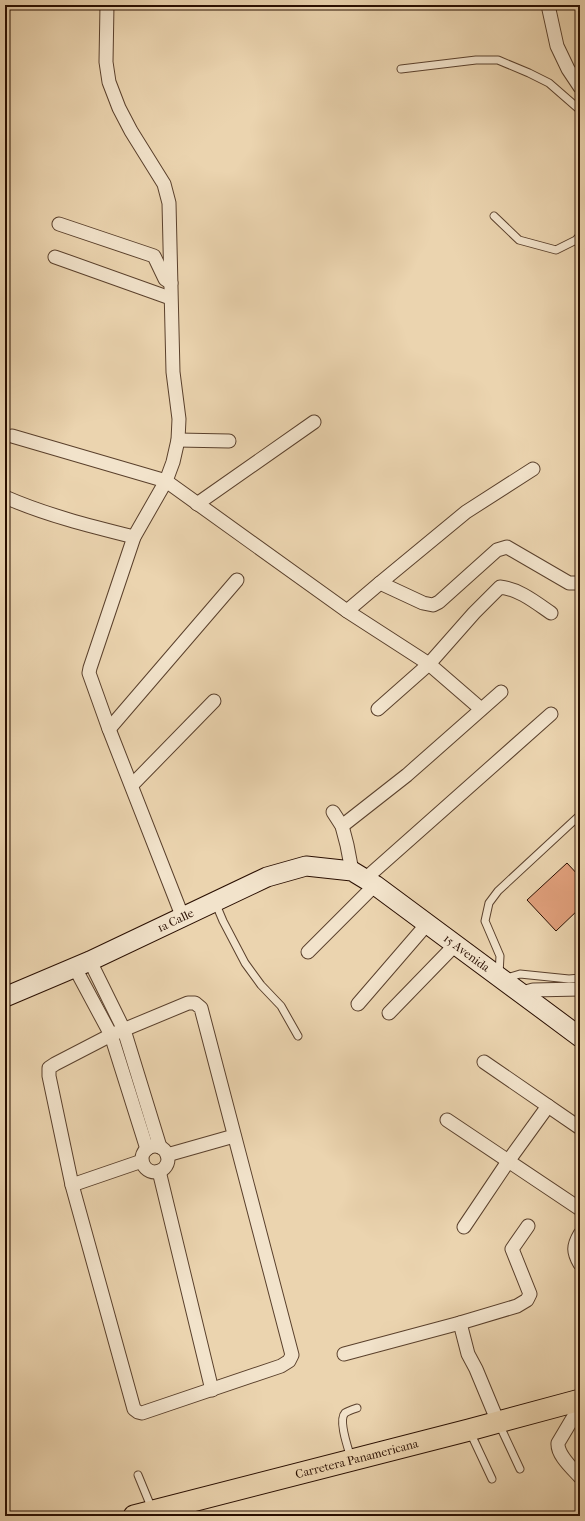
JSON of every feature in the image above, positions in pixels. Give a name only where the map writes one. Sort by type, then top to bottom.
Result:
[{"type":"main road","name":"Carretera Panamericana","points":[[158,1512],[580,1400]]},
{"type":"street","points":[[107,5],[106,62],[109,82],[119,108],[131,131],[164,184],[169,203],[170,298],[173,372],[179,420],[178,440],[173,462],[166,482],[134,537],[90,668],[91,680],[109,729],[183,918]]},
{"type":"street","points":[[548,5],[557,46],[568,69],[580,87]]},
{"type":"street","points":[[59,224],[154,256],[165,279],[171,283]]},
{"type":"street","points":[[54,257],[170,298]]},
{"type":"street","points":[[198,504],[314,422]]},
{"type":"street","points":[[12,436],[166,482],[347,611],[429,664],[481,709]]},
{"type":"street","points":[[178,440],[229,441]]},
{"type":"street","points":[[347,611],[466,512],[533,469]]},
{"type":"street","points":[[5,497],[20,504],[75,522],[134,537]]},
{"type":"street","points":[[380,583],[423,603],[433,605],[439,602],[497,550],[507,547],[569,583],[580,583]]},
{"type":"street","points":[[109,729],[237,580]]},
{"type":"street","points":[[378,709],[429,664],[474,612],[500,587],[525,595],[551,613]]},
{"type":"street","points":[[342,826],[407,775],[501,692]]},
{"type":"street","points":[[132,785],[214,701]]},
{"type":"street","points":[[308,952],[364,879],[551,714]]},
{"type":"street","points":[[333,812],[342,826],[364,879]]},
{"type":"street","name":"1a Calle","points":[[5,997],[83,965],[267,877],[306,866],[364,879]]},
{"type":"street","name":"15 Avenida","points":[[364,879],[501,977],[580,1037]]},
{"type":"street","points":[[358,1004],[427,924]]},
{"type":"street","points":[[390,1013],[455,945]]},
{"type":"street","points":[[83,965],[111,1035],[154,1153],[167,1163],[159,1171],[155,1172],[146,1169],[154,1153],[124,1030],[83,965]]},
{"type":"street","points":[[522,993],[533,990],[580,988]]},
{"type":"street","points":[[188,1003],[195,1003],[200,1008],[292,1354],[289,1361],[281,1366],[142,1413],[134,1409],[72,1185],[49,1076],[49,1068],[55,1064],[111,1035],[188,1003]]},
{"type":"street","points":[[484,1062],[580,1128]]},
{"type":"street","points":[[464,1227],[509,1160],[548,1106]]},
{"type":"street","points":[[447,1120],[509,1160],[580,1209]]},
{"type":"street","points":[[72,1185],[154,1153],[234,1136]]},
{"type":"street","points":[[159,1171],[212,1390]]},
{"type":"street","points":[[344,1354],[460,1323],[517,1306],[527,1300],[530,1294],[512,1249],[528,1226]]},
{"type":"street","points":[[580,1234],[575,1243],[574,1250],[580,1264]]},
{"type":"street","points":[[460,1323],[468,1354],[476,1369],[498,1422]]},
{"type":"street","points":[[580,1406],[557,1447],[580,1477]]},
{"type":"lane","points":[[401,69],[476,60],[498,60],[549,83],[580,110]]},
{"type":"lane","points":[[494,216],[519,240],[556,250],[576,240],[580,235]]},
{"type":"lane","points":[[580,815],[488,903],[485,921],[500,956],[501,977],[520,974],[569,979],[580,978]]},
{"type":"lane","points":[[215,902],[223,921],[245,963],[261,985],[281,1006],[298,1036]]},
{"type":"lane","points":[[351,1460],[342,1424],[342,1417],[346,1413],[358,1408]]},
{"type":"lane","points":[[498,1422],[520,1469]]},
{"type":"lane","points":[[468,1430],[492,1479]]},
{"type":"lane","points":[[138,1475],[158,1512]]},
{"type":"building","points":[[567,863],[580,877],[580,908],[556,931],[527,900]]}]
